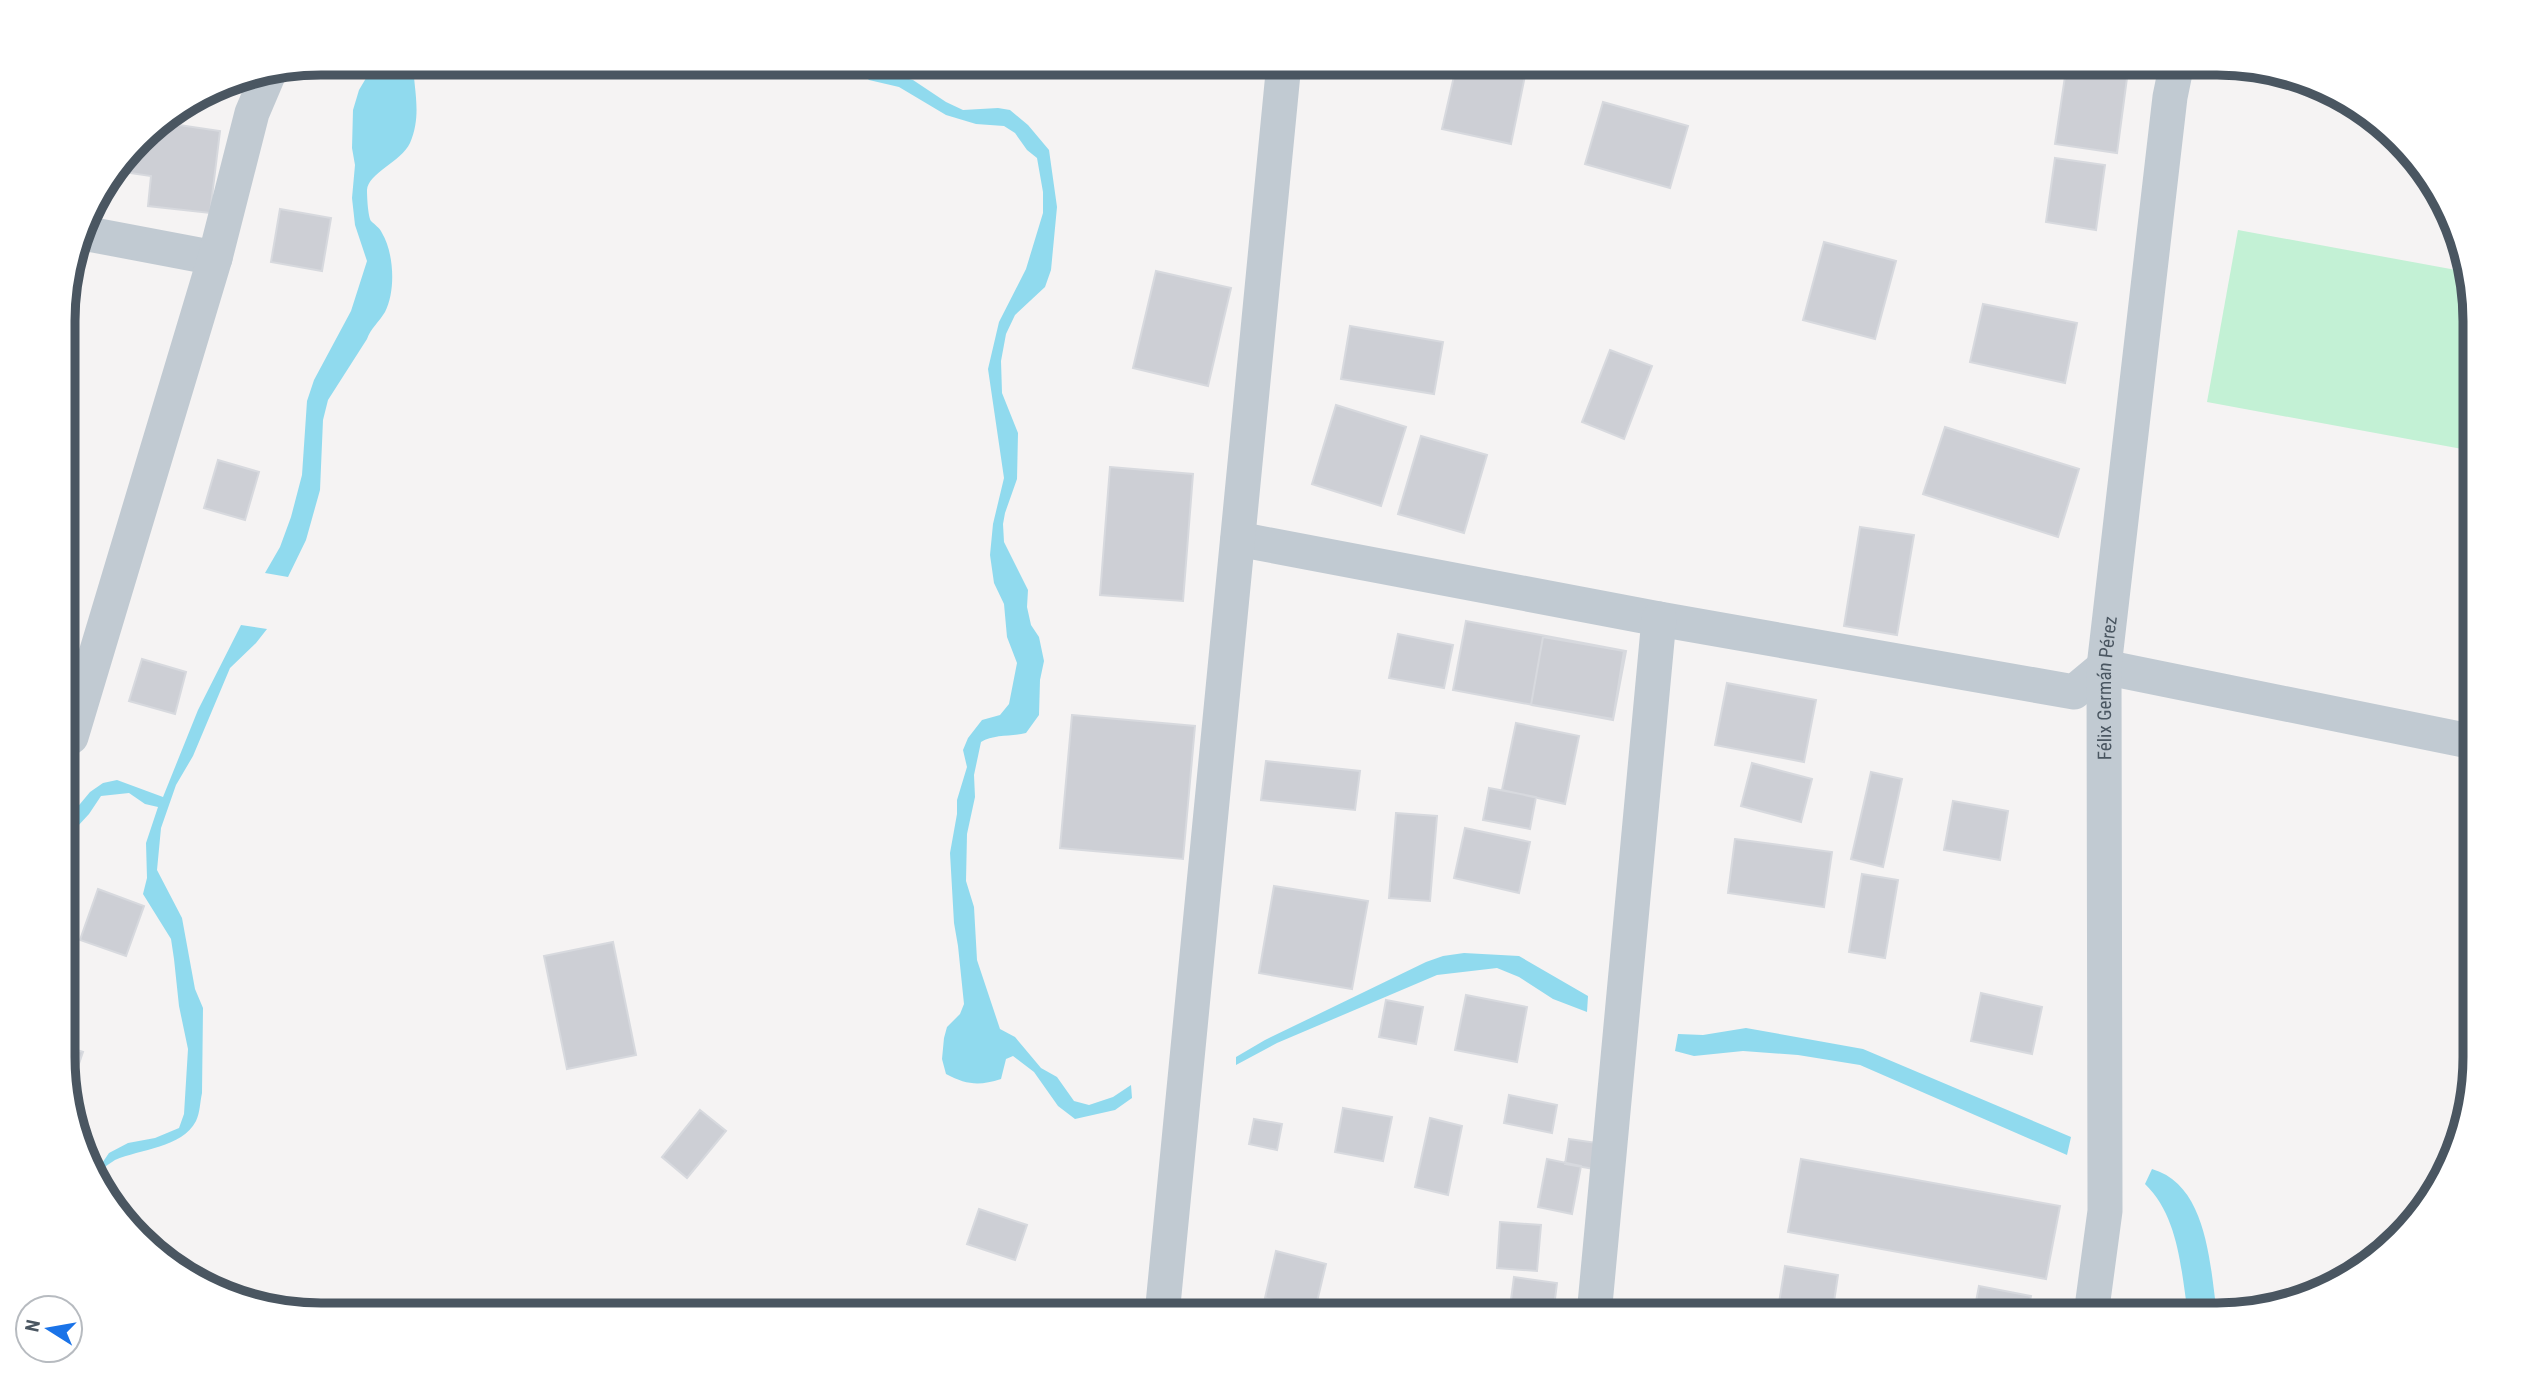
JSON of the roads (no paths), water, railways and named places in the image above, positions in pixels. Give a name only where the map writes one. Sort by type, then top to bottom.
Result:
[{"type":"street","points":[[1163,1303],[1283,75]]},
{"type":"street","name":"Félix Germán Pérez","points":[[2093,1302],[2105,1211],[2104,667],[2175,75]]},
{"type":"street","points":[[75,722],[215,258],[252,113],[265,82]]},
{"type":"street","points":[[91,235],[215,258]]},
{"type":"street","points":[[1238,539],[1659,620],[2074,692],[2104,667],[2463,740]]},
{"type":"street","points":[[1595,1302],[1659,620]]},
{"type":"water","points":[[367,76],[414,76],[416,123],[406,150],[373,178],[367,190],[370,219],[381,231],[389,251],[391,294],[385,312],[328,400],[323,420],[320,490],[306,540],[288,577],[265,573],[280,547],[302,475],[307,401],[314,380],[351,311],[367,261],[355,225],[352,198],[355,165],[352,148],[353,110],[359,90]]},
{"type":"water","points":[[865,76],[896,76],[913,80],[963,110],[1010,110],[1028,125],[1049,150],[1057,207],[1051,270],[1045,287],[1015,315],[1006,334],[1001,361],[1002,393],[1018,433],[1017,479],[1005,513],[1004,542],[1028,590],[1027,607],[1031,625],[1039,637],[1044,661],[1040,680],[1039,715],[1026,733],[981,742],[974,775],[975,797],[967,834],[966,881],[974,907],[977,960],[1000,1029],[1015,1037],[1041,1068],[1057,1077],[1074,1101],[1089,1105],[1113,1097],[1131,1085],[1132,1098],[1115,1110],[1075,1119],[1058,1106],[1034,1072],[1013,1056],[1006,1059],[1001,1079],[986,1083],[967,1082],[946,1074],[942,1059],[947,1027],[960,1014],[964,1004],[954,923],[950,853],[957,800],[967,767],[963,750],[968,738],[982,720],[1000,715],[1009,704],[1017,663],[1007,637],[1004,604],[994,583],[990,555],[993,524],[1004,478],[988,369],[999,322],[1026,269],[1043,213],[1043,192],[1037,158],[1027,150],[1015,133],[1004,126],[976,124],[946,115],[899,87],[869,80]]},
{"type":"water","points":[[241,625],[267,629],[230,668],[193,756],[176,785],[161,828],[157,870],[182,918],[195,989],[203,1008],[202,1093],[198,1115],[190,1130],[181,1137],[115,1160],[106,1166],[104,1172],[101,1165],[109,1153],[128,1143],[155,1138],[179,1128],[184,1114],[188,1049],[179,1006],[171,939],[143,894],[147,878],[146,843],[158,807],[145,804],[129,793],[101,796],[75,829],[75,810],[90,792],[103,783],[117,780],[163,797],[198,710]]},
{"type":"water","points":[[1464,953],[1519,956],[1588,996],[1587,1012],[1553,999],[1519,977],[1497,968],[1437,975],[1277,1043],[1236,1065],[1236,1057],[1265,1040],[1426,962]]},
{"type":"water","points":[[1746,1028],[1863,1049],[2071,1137],[2067,1155],[1860,1065],[1798,1055],[1743,1051],[1694,1056],[1675,1051],[1678,1034],[1703,1035]]},
{"type":"water","points":[[2152,1169],[2171,1178],[2185,1192],[2203,1230],[2215,1302],[2186,1302],[2172,1228],[2156,1197],[2145,1184]]}]
